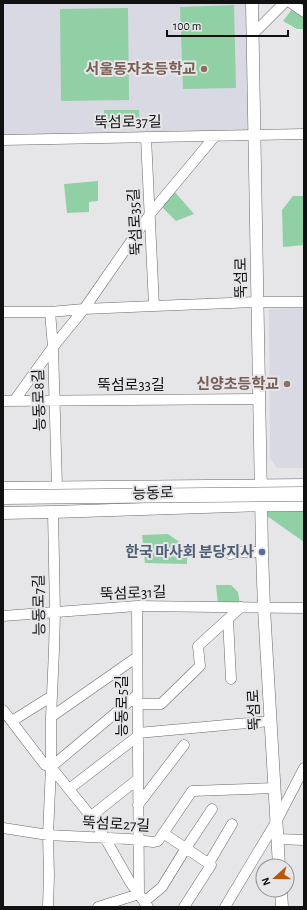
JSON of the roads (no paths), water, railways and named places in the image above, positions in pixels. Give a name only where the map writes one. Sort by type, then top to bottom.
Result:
[{"type":"highway","points":[[3,497],[304,494]]},
{"type":"highway","points":[[3,502],[304,499]]},
{"type":"main road","name":"뚝섬로","points":[[252,3],[262,552],[278,858]]},
{"type":"main road","name":"능동로","points":[[3,488],[304,485]]},
{"type":"main road","name":"능동로","points":[[3,513],[304,504]]},
{"type":"street","points":[[253,34],[284,3]]},
{"type":"street","points":[[291,3],[304,12]]},
{"type":"street","name":"뚝섬로37길","points":[[3,140],[304,134]]},
{"type":"street","points":[[14,401],[53,347],[84,309],[150,214],[215,136]]},
{"type":"street","name":"뚝섬로35길","points":[[146,137],[154,306]]},
{"type":"street","points":[[3,312],[50,312],[154,306],[258,302],[304,302]]},
{"type":"street","name":"능동로8길","points":[[50,312],[53,347],[57,487]]},
{"type":"street","name":"뚝섬로33길","points":[[3,401],[259,399]]},
{"type":"street","name":"능동로7길","points":[[48,907],[48,835],[55,613],[53,512]]},
{"type":"street","points":[[230,554],[240,552],[262,552]]},
{"type":"street","name":"뚝섬로31길","points":[[3,616],[137,606],[304,608]]},
{"type":"street","name":"능동로5길","points":[[137,606],[138,840],[144,901]]},
{"type":"street","points":[[51,767],[137,699],[161,704],[200,666],[198,646],[241,607]]},
{"type":"street","points":[[228,619],[231,679]]},
{"type":"street","points":[[52,717],[137,657]]},
{"type":"street","points":[[12,721],[52,696]]},
{"type":"street","points":[[3,710],[45,764],[51,767],[90,817],[105,838],[130,882],[144,901]]},
{"type":"street","points":[[69,789],[138,734],[270,721]]},
{"type":"street","points":[[138,805],[184,746]]},
{"type":"street","points":[[225,907],[276,822],[304,768]]},
{"type":"street","points":[[90,817],[138,779]]},
{"type":"street","name":"뚝섬로27길","points":[[3,828],[48,835],[129,839],[153,842],[158,841],[192,792],[274,788]]},
{"type":"street","points":[[98,907],[144,901],[162,887],[212,809]]},
{"type":"street","points":[[209,863],[232,824]]},
{"type":"street","points":[[163,833],[212,865],[184,907]]},
{"type":"street","points":[[277,839],[304,840]]},
{"type":"railway","points":[[3,497],[304,493]]},
{"type":"place","name":"서울동자초등학교","points":[[204,69]]},
{"type":"place","name":"신양초등학교","points":[[287,384]]},
{"type":"place","name":"한국 마사회 분당지사","points":[[262,552]]}]
